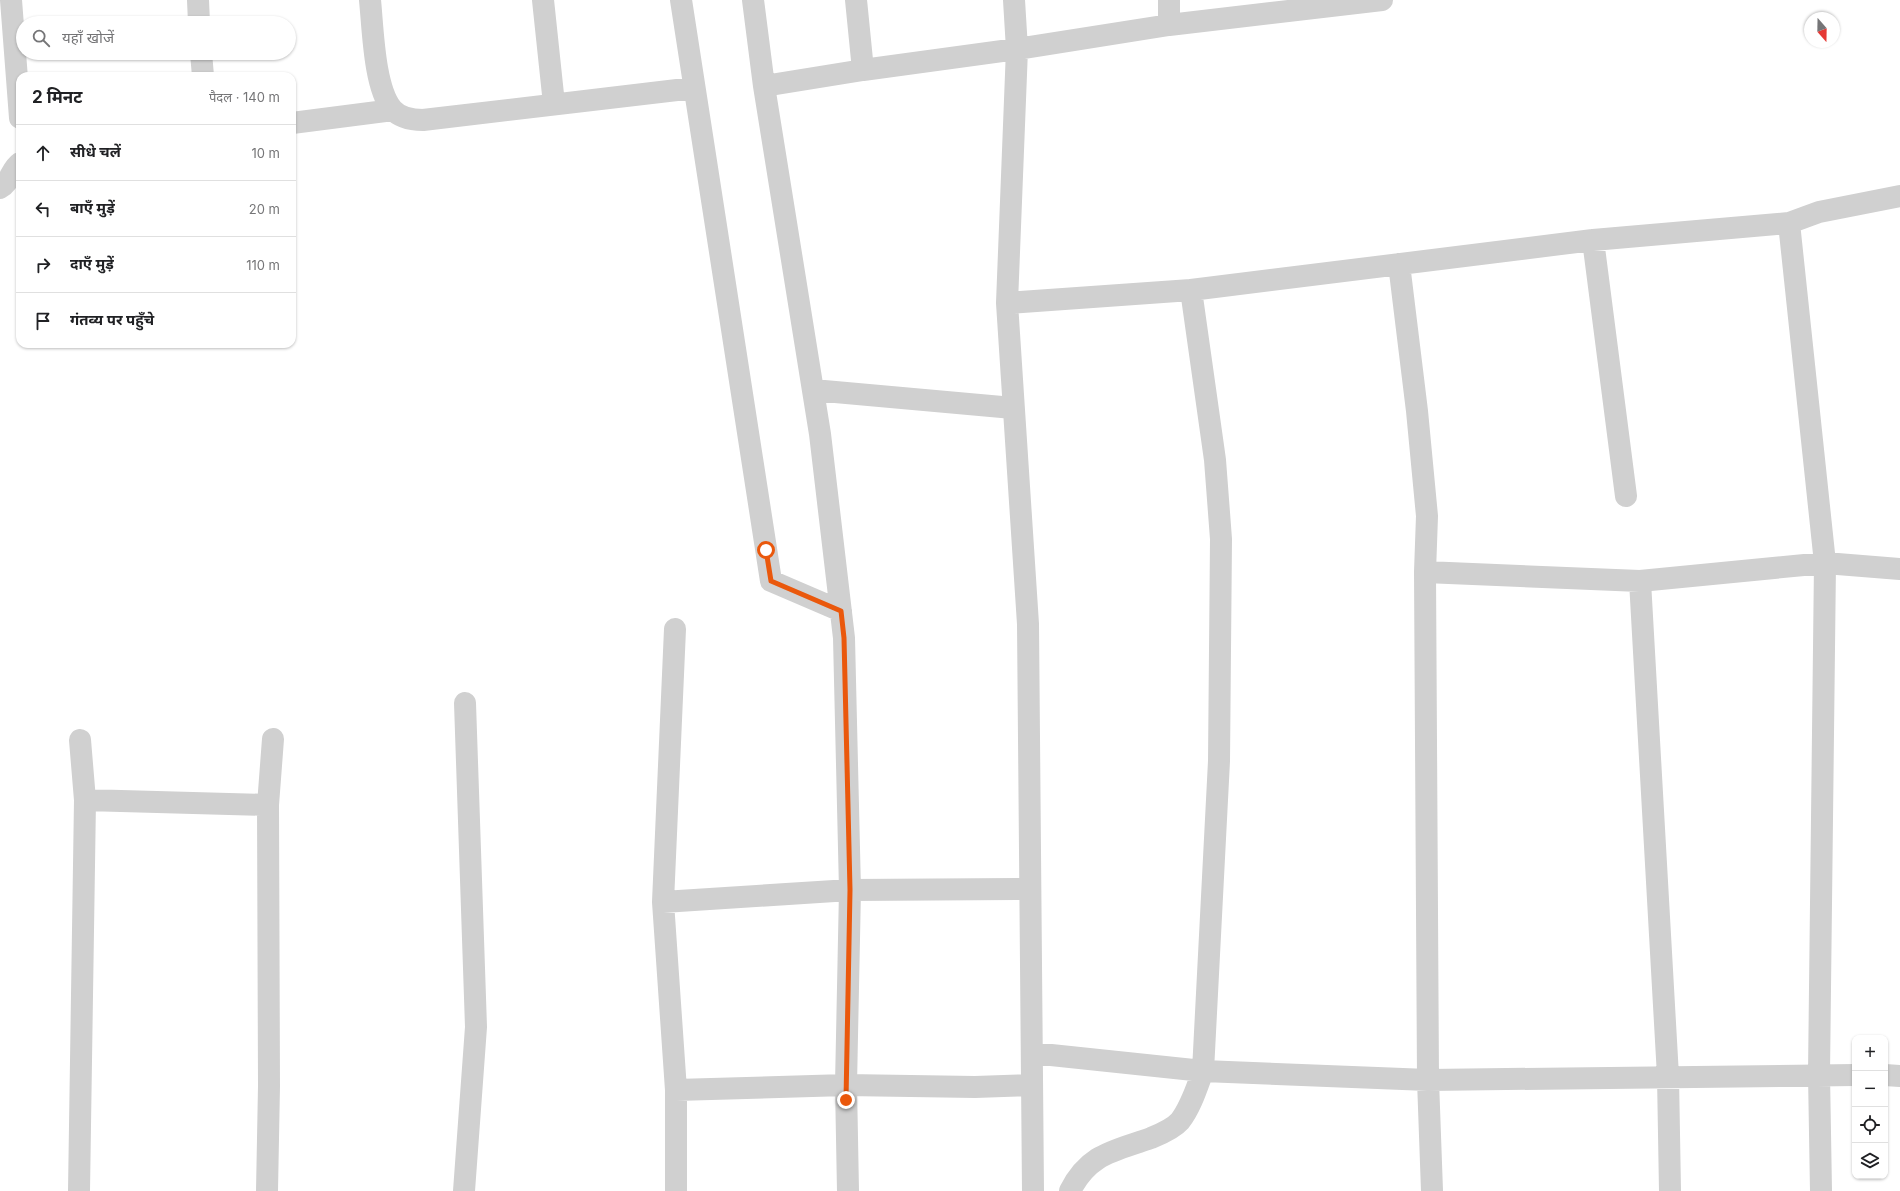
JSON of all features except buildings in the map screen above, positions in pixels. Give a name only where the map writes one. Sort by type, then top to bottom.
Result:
[{"type":"street","points":[[11,0],[16,72]]},
{"type":"street","points":[[198,0],[199,16]]},
{"type":"street","points":[[370,0],[378,71],[383,95],[393,110],[410,120],[423,120],[694,88]]},
{"type":"street","points":[[543,0],[554,104]]},
{"type":"street","points":[[680,0],[771,581],[841,611]]},
{"type":"street","points":[[753,0],[764,86],[820,434],[844,638],[850,890],[846,1085],[848,1191]]},
{"type":"street","points":[[856,0],[862,70]]},
{"type":"street","points":[[1014,0],[1017,49],[1007,303],[1028,624],[1029,889],[1033,1191]]},
{"type":"street","points":[[1169,0],[1169,25]]},
{"type":"street","points":[[764,86],[862,70],[1017,49],[1169,25],[1375,1]]},
{"type":"street","points":[[202,60],[203,72]]},
{"type":"street","points":[[296,122],[393,110]]},
{"type":"street","points":[[0,188],[4,186],[16,166]]},
{"type":"street","points":[[1007,303],[1191,290],[1593,240],[1789,223],[1819,212],[1900,196]]},
{"type":"street","points":[[1789,223],[1825,563],[1819,1074],[1821,1191]]},
{"type":"street","points":[[1593,240],[1626,496]]},
{"type":"street","points":[[1399,264],[1417,411],[1427,516],[1425,572],[1428,1080],[1432,1191]]},
{"type":"street","points":[[1070,1191],[1087,1166],[1099,1156],[1163,1133],[1180,1121],[1191,1101],[1203,1071],[1220,761],[1221,539],[1215,460],[1191,290]]},
{"type":"street","points":[[813,390],[1013,408]]},
{"type":"street","points":[[1425,572],[1640,581],[1825,563],[1900,569]]},
{"type":"street","points":[[1640,581],[1668,1076],[1670,1191]]},
{"type":"street","points":[[675,629],[663,902],[676,1090],[676,1191]]},
{"type":"street","points":[[464,1191],[476,1027],[465,703]]},
{"type":"street","points":[[267,1191],[269,1086],[268,805],[273,739]]},
{"type":"street","points":[[79,1191],[85,800],[80,740]]},
{"type":"street","points":[[85,800],[268,805]]},
{"type":"street","points":[[663,902],[850,890],[1029,889]]},
{"type":"street","points":[[1032,1054],[1203,1071],[1428,1080],[1819,1074],[1852,1075]]},
{"type":"street","points":[[1888,1075],[1900,1076]]},
{"type":"street","points":[[676,1090],[846,1085],[975,1087],[1032,1085]]},
{"type":"route","points":[[766,550],[771,581],[841,611],[844,638],[850,890],[846,1100]]}]
